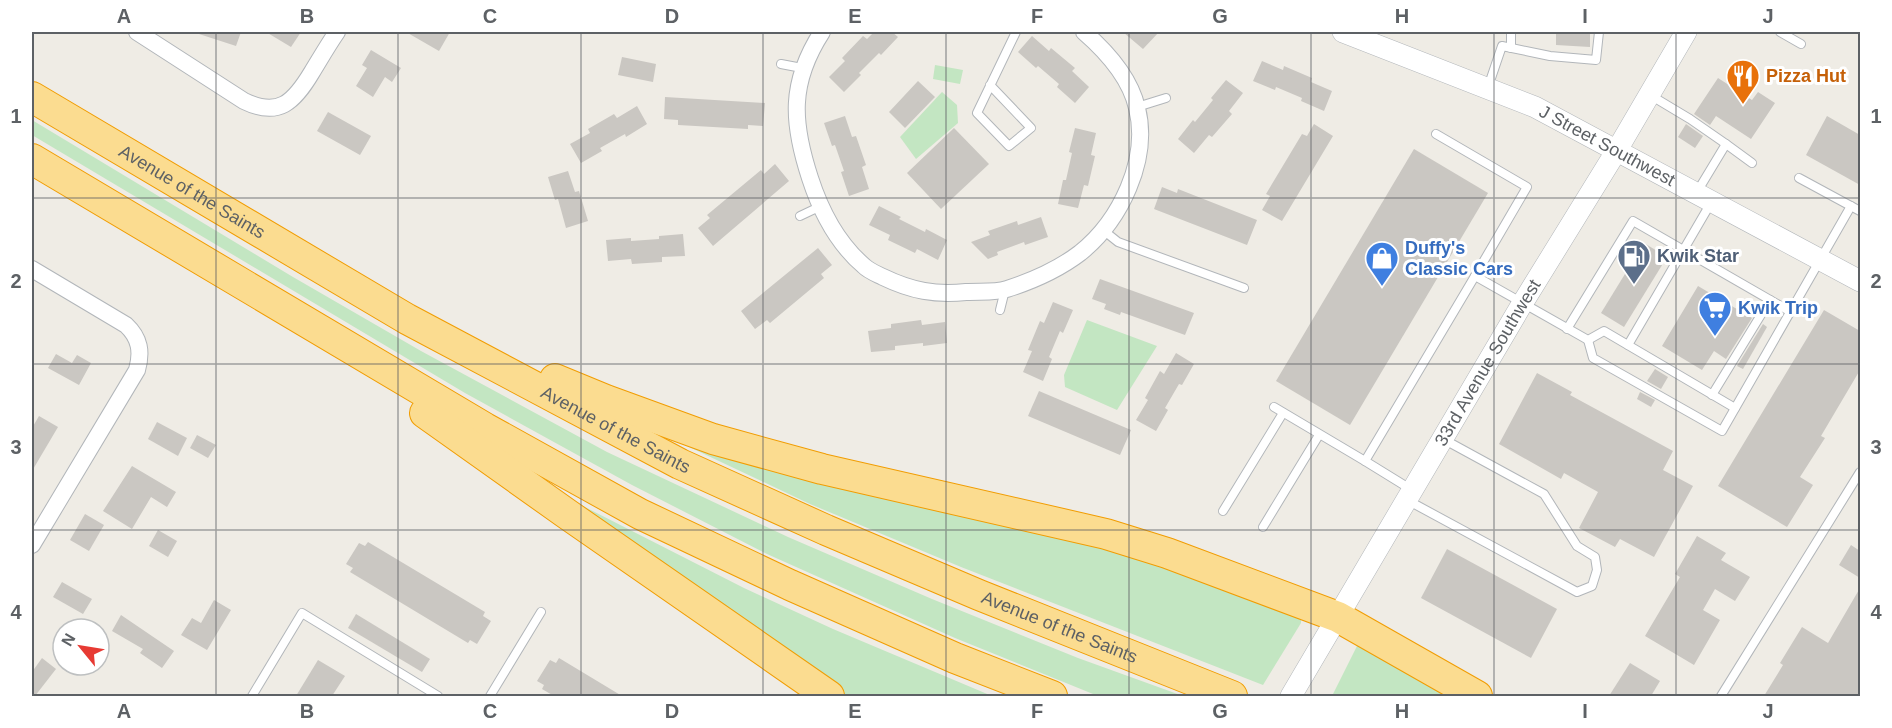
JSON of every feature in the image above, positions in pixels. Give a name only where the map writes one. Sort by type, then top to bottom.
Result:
[{"type":"highway","name":"Avenue of the Saints","points":[[32,97],[407,319],[680,464],[826,531],[978,595],[1226,694]]},
{"type":"highway","points":[[32,159],[485,428],[640,514],[790,585],[955,658],[1052,696]]},
{"type":"highway","points":[[254,290],[567,514],[829,696]]},
{"type":"highway","points":[[407,319],[606,400],[713,439],[822,469],[1106,534],[1167,553],[1338,617],[1478,696]]},
{"type":"street","points":[[137,32],[258,108],[273,108],[287,104],[299,94],[336,32]]},
{"type":"street","points":[[822,32],[802,68],[796,108],[800,148],[819,207],[838,238],[865,268],[905,288],[943,294],[1005,290],[1048,273],[1080,253],[1103,230],[1125,196],[1136,163],[1141,131],[1137,107],[1128,84],[1107,52],[1084,32]]},
{"type":"street","name":"J Street Southwest","points":[[1343,32],[1535,107],[1860,281]]},
{"type":"street","name":"33rd Avenue Southwest","points":[[1291,696],[1522,304],[1617,150],[1686,32]]},
{"type":"street","points":[[32,269],[126,325],[136,334],[140,357],[137,370],[32,545]]},
{"type":"lane","points":[[990,86],[1030,128],[1009,146],[977,113],[990,86],[1016,32]]},
{"type":"lane","points":[[1511,32],[1511,48]]},
{"type":"lane","points":[[1487,87],[1502,46],[1550,56],[1596,60],[1599,32]]},
{"type":"lane","points":[[1780,32],[1801,44]]},
{"type":"lane","points":[[781,64],[802,68]]},
{"type":"lane","points":[[1650,95],[1690,119],[1752,163]]},
{"type":"lane","points":[[1137,107],[1167,99]]},
{"type":"lane","points":[[1365,461],[1527,188],[1436,134]]},
{"type":"lane","points":[[1628,345],[1683,251],[1726,144]]},
{"type":"lane","points":[[1799,178],[1860,211]]},
{"type":"lane","points":[[1475,276],[1588,340],[1593,358],[1722,431],[1851,206]]},
{"type":"lane","points":[[800,216],[819,207]]},
{"type":"lane","points":[[1567,329],[1633,221],[1791,312]]},
{"type":"lane","points":[[1103,230],[1118,242],[1244,288]]},
{"type":"lane","points":[[1000,310],[1005,290]]},
{"type":"lane","points":[[1712,395],[1770,300]]},
{"type":"lane","points":[[1588,340],[1604,331],[1735,408]]},
{"type":"lane","points":[[1274,407],[1365,461],[1410,495],[1577,592],[1592,586],[1597,570],[1595,557],[1577,546],[1544,494],[1443,439]]},
{"type":"lane","points":[[1223,511],[1283,413]]},
{"type":"lane","points":[[1263,527],[1320,435]]},
{"type":"lane","points":[[1721,696],[1860,472]]},
{"type":"lane","points":[[490,696],[541,612]]},
{"type":"lane","points":[[252,696],[302,613],[438,696]]},
{"type":"green space","points":[[935,65],[963,70],[960,84],[933,79]]},
{"type":"green space","points":[[942,92],[957,105],[958,123],[916,159],[900,137]]},
{"type":"green space","points":[[32,120],[421,351],[607,452],[788,537],[932,599],[1078,658],[1183,696],[1098,696],[955,638],[767,554],[632,485],[465,393],[32,135]]},
{"type":"green space","points":[[1087,320],[1157,346],[1117,410],[1065,387],[1064,375]]},
{"type":"green space","points":[[634,421],[1088,541],[1301,616],[1301,623],[1263,685],[961,567],[810,504]]},
{"type":"green space","points":[[579,504],[744,588],[833,629],[992,696],[843,696],[576,505]]},
{"type":"green space","points":[[1359,642],[1455,696],[1332,696]]},
{"type":"building","points":[[200,32],[241,32],[236,46],[199,34]]},
{"type":"building","points":[[266,32],[301,32],[291,47]]},
{"type":"building","points":[[406,32],[450,32],[439,51]]},
{"type":"building","points":[[874,32],[892,32],[898,37],[859,73],[861,75],[844,92],[829,77],[845,61],[842,58],[863,36],[867,39]]},
{"type":"building","points":[[1123,32],[1159,32],[1143,49]]},
{"type":"building","points":[[1556,32],[1590,32],[1590,47],[1556,45]]},
{"type":"building","points":[[1032,36],[1049,51],[1051,48],[1075,68],[1072,71],[1089,87],[1075,103],[1057,87],[1059,84],[1018,52]]},
{"type":"building","points":[[371,50],[401,68],[392,82],[385,77],[373,97],[356,86],[367,68],[362,65]]},
{"type":"building","points":[[622,57],[656,64],[653,82],[618,75]]},
{"type":"building","points":[[1262,61],[1283,70],[1284,66],[1312,78],[1311,82],[1332,91],[1324,111],[1276,87],[1275,90],[1253,81]]},
{"type":"building","points":[[1718,78],[1752,100],[1758,92],[1775,103],[1751,139],[1716,116],[1710,125],[1694,114]]},
{"type":"building","points":[[1226,80],[1243,93],[1229,111],[1232,114],[1212,137],[1209,135],[1194,153],[1178,139],[1213,100],[1211,98]]},
{"type":"building","points":[[918,81],[935,97],[905,128],[889,112]]},
{"type":"building","points":[[665,97],[765,103],[763,126],[748,125],[748,129],[678,125],[678,120],[664,119]]},
{"type":"building","points":[[637,106],[647,124],[626,137],[625,134],[600,148],[602,151],[581,163],[570,144],[590,133],[588,129],[614,114],[617,118]]},
{"type":"building","points":[[328,112],[371,136],[360,155],[317,131]]},
{"type":"building","points":[[845,116],[852,137],[856,136],[866,165],[862,167],[869,189],[849,196],[841,172],[844,171],[824,123]]},
{"type":"building","points":[[1827,116],[1860,135],[1860,185],[1806,155]]},
{"type":"building","points":[[1314,124],[1333,136],[1282,221],[1262,210],[1270,196],[1266,194],[1302,134],[1307,136]]},
{"type":"building","points":[[1686,124],[1703,136],[1695,148],[1678,137]]},
{"type":"building","points":[[954,128],[989,164],[941,209],[907,173]]},
{"type":"building","points":[[1075,128],[1096,133],[1091,155],[1095,156],[1088,186],[1084,185],[1078,208],[1058,204],[1063,180],[1066,180],[1072,153],[1069,152]]},
{"type":"building","name":"Duffy's Classic Cars","points":[[1414,149],[1488,193],[1350,425],[1276,381]]},
{"type":"building","points":[[775,164],[789,181],[713,246],[698,228],[710,218],[707,215],[761,170],[764,174]]},
{"type":"building","points":[[568,171],[575,192],[579,191],[588,221],[566,228],[558,199],[555,200],[548,177]]},
{"type":"building","points":[[1162,187],[1177,193],[1178,189],[1257,220],[1247,245],[1154,209]]},
{"type":"building","points":[[879,206],[925,232],[926,229],[947,240],[938,260],[917,249],[915,253],[888,240],[890,235],[869,225]]},
{"type":"building","points":[[1041,217],[1048,237],[1025,245],[1024,242],[997,252],[998,255],[988,259],[971,242],[990,235],[988,231],[1017,221],[1018,225]]},
{"type":"building","points":[[683,234],[685,256],[662,257],[662,262],[632,264],[631,259],[608,261],[606,240],[659,239],[659,236]]},
{"type":"building","name":"Kwik Star","points":[[1644,243],[1667,257],[1624,327],[1601,313]]},
{"type":"building","points":[[818,248],[832,265],[821,274],[824,278],[770,323],[767,320],[755,329],[741,311]]},
{"type":"building","points":[[1100,279],[1194,313],[1185,335],[1121,312],[1120,315],[1104,309],[1106,304],[1092,299]]},
{"type":"building","name":"Kwik Trip","points":[[1698,286],[1752,318],[1726,359],[1714,351],[1702,370],[1662,346]]},
{"type":"building","points":[[1053,302],[1073,310],[1063,333],[1060,331],[1049,357],[1052,359],[1043,381],[1023,372],[1032,351],[1028,350],[1040,321],[1044,323]]},
{"type":"building","points":[[1824,310],[1860,331],[1860,370],[1821,436],[1825,438],[1800,477],[1813,485],[1787,527],[1718,486]]},
{"type":"building","points":[[921,320],[922,325],[945,322],[947,343],[895,346],[895,350],[871,352],[868,331],[891,328],[891,324]]},
{"type":"building","points":[[1763,324],[1767,327],[1743,369],[1737,366]]},
{"type":"building","points":[[1176,353],[1194,364],[1165,408],[1168,410],[1156,431],[1136,420],[1148,400],[1145,398],[1160,371],[1164,374]]},
{"type":"building","points":[[56,354],[72,363],[77,355],[91,363],[79,385],[48,368]]},
{"type":"building","points":[[1655,369],[1668,377],[1661,389],[1647,381]]},
{"type":"building","points":[[1537,373],[1572,392],[1570,395],[1673,451],[1663,470],[1693,486],[1654,557],[1620,539],[1615,547],[1579,528],[1598,492],[1564,473],[1561,479],[1499,444]]},
{"type":"building","points":[[1039,391],[1131,430],[1120,455],[1028,416]]},
{"type":"building","points":[[1640,392],[1655,400],[1651,407],[1637,399]]},
{"type":"building","points":[[39,416],[58,427],[32,471],[32,428]]},
{"type":"building","points":[[157,422],[187,438],[178,456],[148,439]]},
{"type":"building","points":[[197,435],[216,445],[208,458],[190,448]]},
{"type":"building","points":[[132,466],[176,492],[167,507],[151,497],[132,529],[103,511]]},
{"type":"building","points":[[85,514],[104,525],[89,551],[70,540]]},
{"type":"building","points":[[158,530],[177,541],[168,557],[149,546]]},
{"type":"building","points":[[1697,536],[1726,553],[1721,560],[1750,577],[1735,601],[1715,589],[1703,610],[1720,620],[1694,665],[1645,636],[1680,577],[1675,574]]},
{"type":"building","points":[[368,542],[485,612],[483,616],[491,621],[477,644],[470,640],[468,643],[350,572],[353,568],[346,564],[359,543],[365,546]]},
{"type":"building","points":[[1851,545],[1860,551],[1860,578],[1839,565]]},
{"type":"building","points":[[1447,549],[1557,609],[1531,658],[1421,598]]},
{"type":"building","points":[[62,582],[92,599],[83,614],[53,597]]},
{"type":"building","points":[[1860,588],[1860,696],[1764,696],[1783,665],[1780,663],[1802,627],[1828,643]]},
{"type":"building","points":[[214,600],[231,610],[207,650],[181,635],[192,618],[201,623]]},
{"type":"building","points":[[356,614],[430,659],[422,672],[348,628]]},
{"type":"building","points":[[121,615],[174,651],[162,668],[140,653],[143,649],[112,631]]},
{"type":"building","points":[[42,658],[51,665],[51,675],[35,696],[32,696],[32,672]]},
{"type":"building","points":[[559,658],[622,696],[554,696],[542,689],[544,685],[537,681],[550,660],[556,663]]},
{"type":"building","points":[[318,660],[345,676],[332,696],[296,696]]},
{"type":"building","points":[[1630,663],[1660,681],[1651,696],[1609,696]]},
{"type":"place","name":"Pizza Hut","points":[[1743,105]]},
{"type":"place","name":"Kwik Star","points":[[1634,285]]},
{"type":"place","name":"Duffy's Classic Cars","points":[[1382,287]]},
{"type":"place","name":"Kwik Trip","points":[[1715,337]]}]
